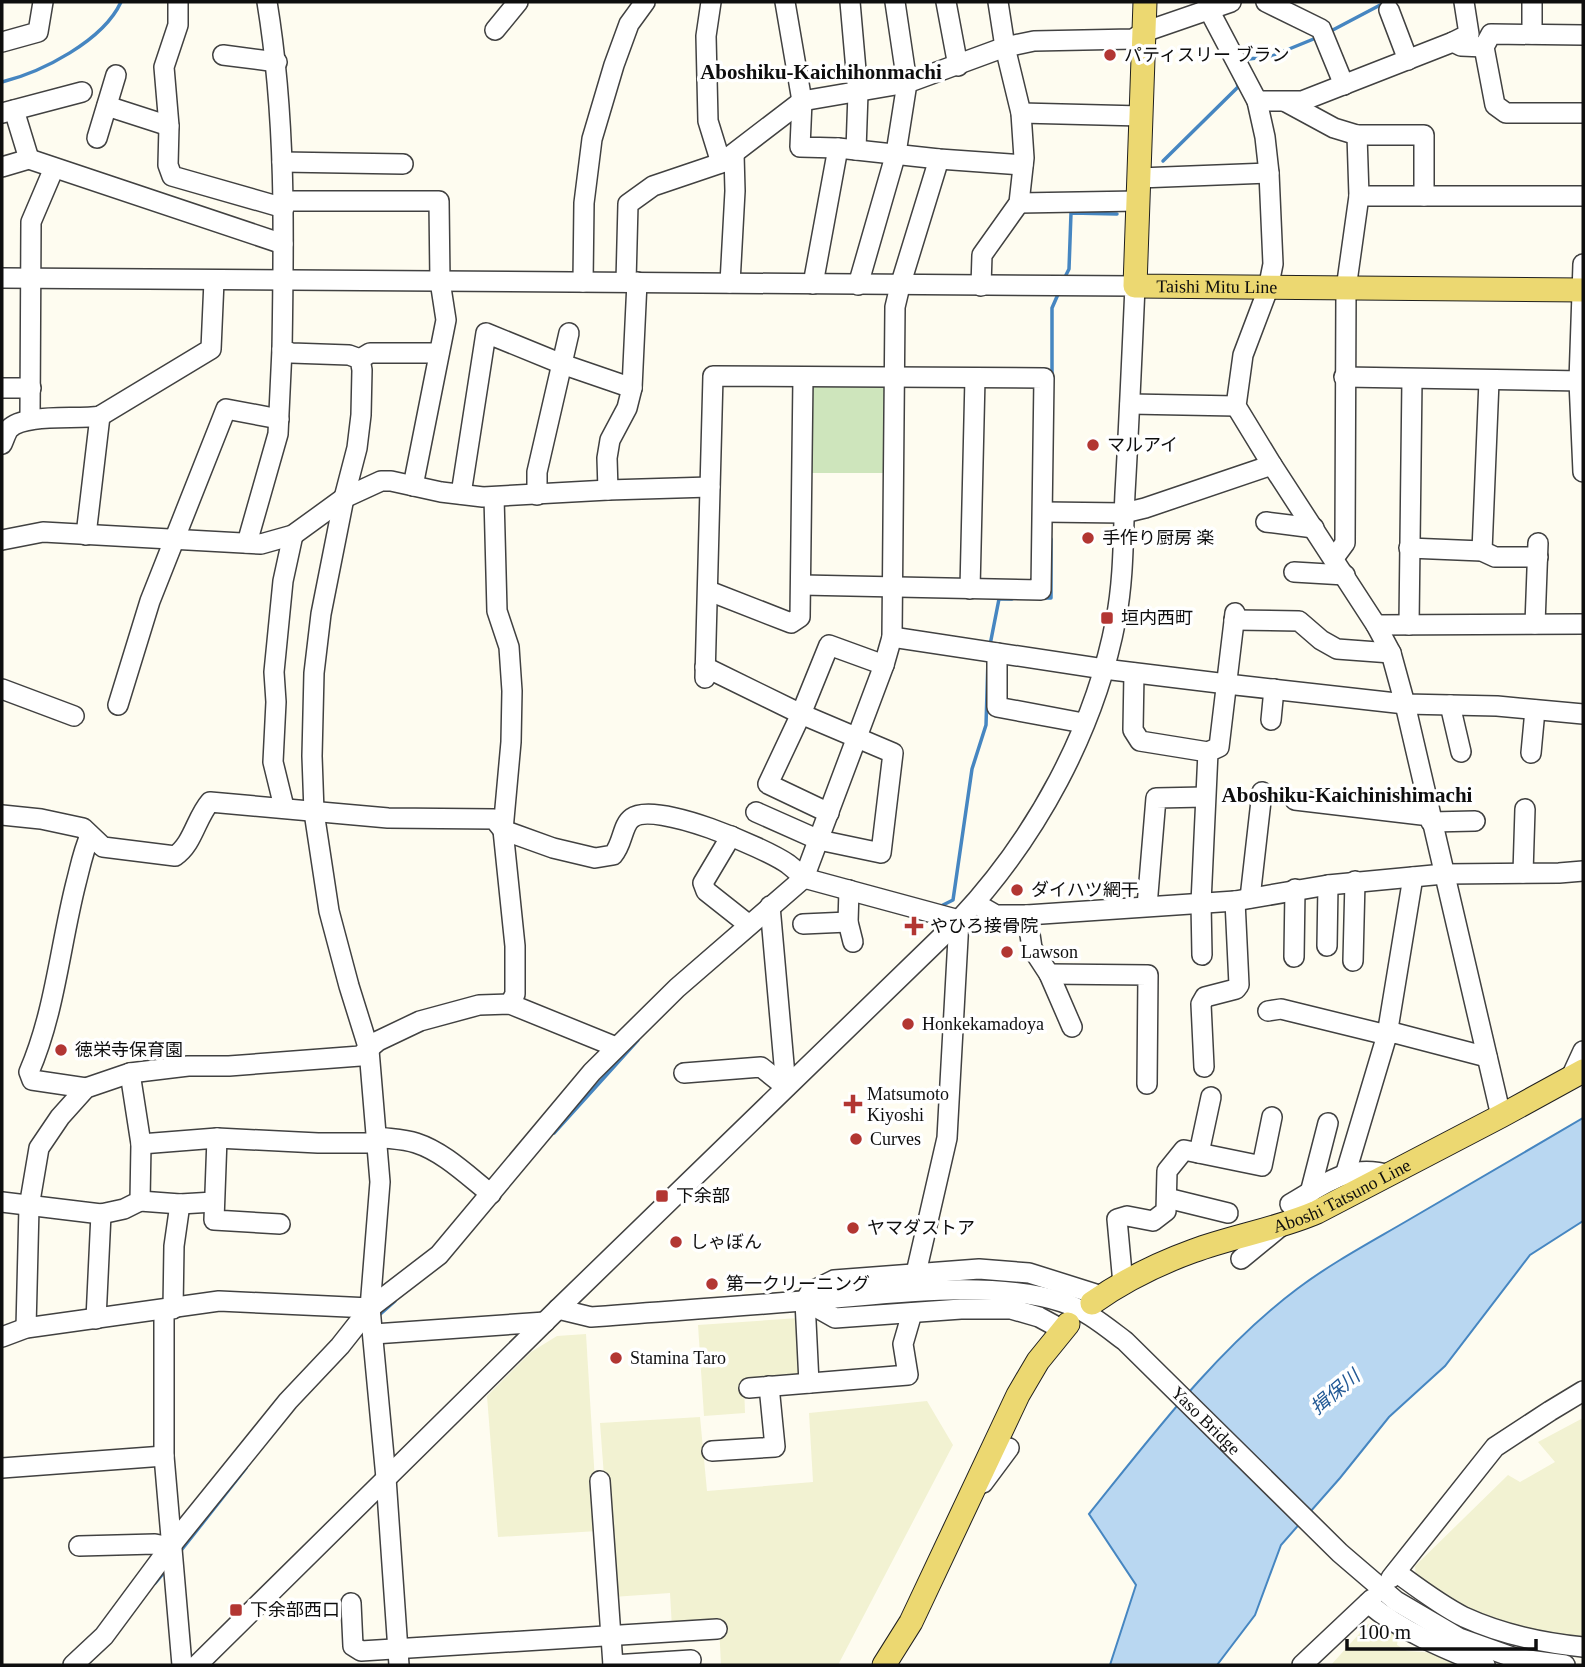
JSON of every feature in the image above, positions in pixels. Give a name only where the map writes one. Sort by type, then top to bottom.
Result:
[{"type":"main road","name":"Taishi Mitu Line","points":[[1145,2],[1135,286],[1583,290]]},
{"type":"main road","name":"Aboshi Tatsuno Line","points":[[1097,1300],[1144,1272],[1194,1250],[1287,1214],[1317,1212],[1577,1074]]},
{"type":"main road","points":[[884,1665],[911,1622],[1018,1395],[1038,1361],[1065,1327]]},
{"type":"street","points":[[2,42],[38,32],[43,2]]},
{"type":"street","points":[[178,2],[178,24],[164,67],[169,126],[168,165],[172,176],[284,204],[439,201],[440,281],[446,320],[413,486]]},
{"type":"street","points":[[247,542],[278,434],[282,349],[284,204],[277,62],[267,2]]},
{"type":"street","points":[[495,30],[518,2]]},
{"type":"street","points":[[583,282],[584,203],[592,139],[629,24],[645,2]]},
{"type":"street","points":[[711,2],[706,36],[708,121],[727,159],[735,191],[730,283]]},
{"type":"street","points":[[785,2],[802,101],[800,147],[1023,165]]},
{"type":"street","points":[[813,284],[847,149],[858,93],[850,2]]},
{"type":"street","points":[[858,285],[896,153],[908,83],[895,2]]},
{"type":"street","points":[[946,2],[958,66]]},
{"type":"street","points":[[981,286],[982,256],[1019,203],[1023,165],[1021,113],[1005,47],[998,2]]},
{"type":"street","points":[[608,490],[607,458],[610,440],[627,408],[632,388],[636,334],[628,204],[653,186],[727,159],[802,101],[908,83],[1005,47],[1034,41],[1133,39],[1208,6],[1231,2]]},
{"type":"street","points":[[1266,2],[1324,34],[1344,85]]},
{"type":"street","points":[[1257,102],[1302,101],[1453,42],[1469,34],[1464,2]]},
{"type":"street","points":[[1532,2],[1532,34]]},
{"type":"street","points":[[1208,6],[1257,102],[1269,173],[1273,264],[1268,289],[1243,355],[1236,406],[1345,575],[1391,653],[1501,1116]]},
{"type":"street","points":[[1389,9],[1408,60]]},
{"type":"street","points":[[1583,35],[1491,34],[1484,47],[1494,105],[1506,113],[1583,113]]},
{"type":"street","points":[[1453,42],[1461,46],[1484,47]]},
{"type":"street","points":[[223,55],[277,62]]},
{"type":"street","points":[[97,138],[116,75]]},
{"type":"street","points":[[29,159],[8,111],[82,92]]},
{"type":"street","points":[[1286,102],[1334,128],[1357,135],[1424,135],[1424,196]]},
{"type":"street","points":[[107,106],[169,126]]},
{"type":"street","points":[[1021,113],[1141,116]]},
{"type":"street","points":[[1334,558],[1345,543],[1346,289],[1359,196],[1357,135]]},
{"type":"street","points":[[2,167],[29,159],[284,244]]},
{"type":"street","points":[[73,1665],[104,1636],[172,1558],[288,1401],[340,1346],[370,1308],[439,1255],[592,1072],[617,1047],[677,988],[749,925],[771,913],[804,878],[892,637],[895,307],[939,159]]},
{"type":"street","points":[[282,162],[403,164]]},
{"type":"street","points":[[30,418],[31,222],[54,168]]},
{"type":"street","points":[[1139,178],[1269,173]]},
{"type":"street","points":[[1359,196],[1583,196]]},
{"type":"street","points":[[1019,203],[1138,201]]},
{"type":"street","points":[[1583,264],[1583,472]]},
{"type":"street","points":[[2,278],[1135,286],[1125,513],[1118,603],[1104,669],[1083,723],[1042,812],[1007,864],[959,920],[197,1665]]},
{"type":"street","points":[[2,444],[9,429],[30,418],[80,419],[100,416],[211,349],[214,281]]},
{"type":"street","points":[[461,494],[486,333],[562,365],[632,388]]},
{"type":"street","points":[[537,495],[539,463],[569,333]]},
{"type":"street","points":[[282,349],[290,353],[349,355],[360,359]]},
{"type":"street","points":[[360,359],[370,353],[439,353]]},
{"type":"street","points":[[360,359],[361,415],[357,448],[344,498],[321,614],[314,673],[312,757],[314,812],[329,911],[369,1050],[380,1182],[370,1308],[399,1658]]},
{"type":"street","points":[[756,812],[819,840],[881,853],[893,753],[705,673],[713,376],[1044,378],[1051,512],[1041,590],[802,585]]},
{"type":"street","points":[[709,591],[791,622],[800,617],[803,377]]},
{"type":"street","points":[[1344,377],[1581,381]]},
{"type":"street","points":[[971,589],[975,378]]},
{"type":"street","points":[[1409,625],[1412,379]]},
{"type":"street","points":[[1482,551],[1489,381]]},
{"type":"street","points":[[2,388],[31,388]]},
{"type":"street","points":[[1130,404],[1236,406]]},
{"type":"street","points":[[118,705],[150,601],[226,409],[279,419]]},
{"type":"street","points":[[86,535],[100,416]]},
{"type":"street","points":[[1051,512],[1125,513],[1272,465]]},
{"type":"street","points":[[2,540],[43,533],[261,544],[293,535],[344,498],[381,481],[494,497],[710,487]]},
{"type":"street","points":[[494,497],[497,611],[509,647],[512,691],[511,742],[502,830],[515,946],[515,995],[510,1004]]},
{"type":"street","points":[[1266,522],[1314,528]]},
{"type":"street","points":[[284,807],[273,762],[276,702],[274,672],[283,581],[293,535]]},
{"type":"street","points":[[1409,548],[1482,551],[1495,557],[1538,550],[1535,624]]},
{"type":"street","points":[[1294,572],[1345,575]]},
{"type":"street","points":[[1134,673],[1133,730],[1140,741],[1208,752],[1219,747],[1235,616],[1299,621],[1321,640],[1337,649],[1391,653]]},
{"type":"street","points":[[1376,625],[1583,624]]},
{"type":"street","points":[[892,637],[1134,673],[1405,704],[1583,714]]},
{"type":"street","points":[[829,813],[768,784],[829,645],[884,665]]},
{"type":"street","points":[[990,652],[997,707],[1083,723]]},
{"type":"street","points":[[2,689],[74,716]]},
{"type":"street","points":[[1271,720],[1274,689]]},
{"type":"street","points":[[1450,705],[1461,752]]},
{"type":"street","points":[[1531,753],[1535,710]]},
{"type":"street","points":[[1202,956],[1201,903],[1208,752]]},
{"type":"street","points":[[1204,1067],[1201,1004],[1205,996],[1236,989],[1239,985],[1242,900],[1262,792]]},
{"type":"street","points":[[1147,906],[1156,798],[1205,797]]},
{"type":"street","points":[[1295,800],[1431,819],[1475,821]]},
{"type":"street","points":[[2,815],[41,819],[83,828],[103,847],[175,856],[184,850],[203,810],[210,802],[388,818],[494,818],[502,830],[553,848],[595,858],[613,855],[620,848],[626,825],[633,817],[645,814],[683,820],[731,836],[787,863],[804,878],[959,920]]},
{"type":"street","points":[[1523,873],[1525,810]]},
{"type":"street","points":[[90,836],[71,903],[43,1040],[29,1072],[32,1080],[86,1088],[130,1073],[188,1066],[229,1066],[360,1056],[378,1041],[420,1021],[479,1004],[510,1004],[617,1047]]},
{"type":"street","points":[[731,836],[703,883],[706,891],[749,925]]},
{"type":"street","points":[[975,903],[996,915],[1027,915],[1242,900],[1355,881],[1444,874],[1583,871]]},
{"type":"street","points":[[1346,1172],[1387,1035],[1413,877]]},
{"type":"street","points":[[1353,961],[1355,881]]},
{"type":"street","points":[[1326,946],[1328,885]]},
{"type":"street","points":[[1294,957],[1295,889]]},
{"type":"street","points":[[849,890],[848,922],[853,942]]},
{"type":"street","points":[[771,913],[786,1087]]},
{"type":"street","points":[[1027,915],[1032,948],[1049,974],[1072,1027]]},
{"type":"street","points":[[916,1273],[947,1138],[959,920]]},
{"type":"street","points":[[803,924],[848,922]]},
{"type":"street","points":[[1049,974],[1147,975],[1147,1084]]},
{"type":"street","points":[[1268,1010],[1281,1009],[1487,1056]]},
{"type":"street","points":[[1577,1074],[1583,1051]]},
{"type":"street","points":[[684,1073],[761,1067],[786,1087]]},
{"type":"street","points":[[130,1073],[141,1144],[140,1201]]},
{"type":"street","points":[[26,1328],[29,1207],[39,1148],[60,1117],[86,1088]]},
{"type":"street","points":[[1199,1153],[1211,1097]]},
{"type":"street","points":[[1123,1284],[1117,1219],[1128,1216],[1153,1221],[1166,1211],[1167,1171],[1184,1150],[1262,1166],[1272,1117]]},
{"type":"street","points":[[1310,1193],[1328,1123]]},
{"type":"street","points":[[141,1144],[217,1138],[318,1143],[413,1141],[445,1158],[491,1194]]},
{"type":"street","points":[[217,1138],[214,1220],[280,1224]]},
{"type":"street","points":[[1241,1259],[1310,1193],[1346,1172],[1376,1171],[1390,1175]]},
{"type":"street","points":[[1167,1198],[1228,1213]]},
{"type":"street","points":[[2,1202],[101,1214],[124,1209],[140,1201],[180,1204],[214,1202]]},
{"type":"street","points":[[180,1204],[168,1310],[163,1456],[182,1665]]},
{"type":"street","points":[[96,1319],[101,1214]]},
{"type":"street","points":[[809,1383],[805,1301],[810,1292],[834,1280],[979,1269],[1029,1273],[1097,1300]]},
{"type":"street","name":"Yaso Bridge","points":[[374,1334],[551,1316],[591,1317],[929,1291],[1010,1292],[1064,1303],[1095,1318],[1125,1341],[1340,1553],[1396,1601],[1459,1639],[1515,1658],[1565,1665]]},
{"type":"street","points":[[2,1337],[26,1328],[219,1301],[370,1308]]},
{"type":"street","points":[[805,1301],[835,1318],[961,1309],[1011,1309],[1065,1327]]},
{"type":"street","points":[[749,1388],[908,1376],[903,1344],[912,1313]]},
{"type":"street","points":[[712,1451],[775,1447],[769,1386]]},
{"type":"street","points":[[1583,1391],[1495,1447],[1393,1575],[1463,1616],[1503,1631],[1554,1645],[1583,1647]]},
{"type":"street","points":[[962,1512],[1009,1448]]},
{"type":"street","points":[[2,1468],[163,1456]]},
{"type":"street","points":[[600,1481],[613,1665],[691,1663],[689,1631]]},
{"type":"street","points":[[79,1546],[155,1544],[172,1558]]},
{"type":"street","points":[[1302,1665],[1369,1601],[1380,1614],[1445,1649],[1485,1665]]},
{"type":"street","points":[[351,1603],[353,1646],[361,1651],[399,1658],[612,1635],[717,1629]]},
{"type":"green space","points":[[815,384],[883,384],[889,391],[888,473],[809,473],[809,389]]},
{"type":"green space","points":[[799,1318],[803,1378],[744,1384],[745,1413],[704,1416],[698,1325]]},
{"type":"green space","points":[[586,1334],[598,1531],[498,1537],[487,1396],[531,1352],[557,1336]]},
{"type":"green space","points":[[927,1401],[953,1445],[838,1665],[721,1665],[719,1626],[672,1628],[670,1593],[613,1597],[600,1423],[700,1417],[707,1491],[813,1482],[809,1413]]},
{"type":"green space","points":[[1583,1418],[1583,1643],[1539,1637],[1464,1610],[1416,1580],[1415,1566],[1508,1475],[1520,1482],[1555,1462],[1538,1442]]},
{"type":"green space","points":[[1380,1621],[1399,1631],[1397,1645],[1407,1651],[1436,1653],[1465,1665],[1331,1665],[1368,1624]]},
{"type":"water","name":"揖保川","points":[[1583,1118],[1583,1221],[1530,1255],[1445,1366],[1389,1417],[1281,1545],[1255,1615],[1217,1665],[1110,1665],[1136,1585],[1089,1514],[1187,1395],[1240,1338],[1297,1289],[1350,1254]]},
{"type":"waterway","points":[[2,82],[35,71],[70,53],[100,30],[121,2]]},
{"type":"waterway","points":[[1329,32],[1384,3]]},
{"type":"waterway","points":[[1244,62],[1272,56],[1316,38]]},
{"type":"waterway","points":[[1163,161],[1238,87],[1237,82]]},
{"type":"waterway","points":[[1064,279],[1069,269],[1071,213],[1117,214]]},
{"type":"waterway","points":[[1052,374],[1052,308],[1059,292]]},
{"type":"waterway","points":[[1044,598],[1051,598],[1051,539]]},
{"type":"waterway","points":[[990,645],[999,599],[1012,599]]},
{"type":"waterway","points":[[941,906],[953,900],[972,769],[986,725],[988,659]]},
{"type":"waterway","points":[[554,1133],[638,1040]]},
{"type":"waterway","points":[[377,1317],[395,1301]]},
{"type":"waterway","points":[[179,1553],[246,1468]]},
{"type":"waterway","points":[[155,1583],[166,1570]]},
{"type":"place","name":"パティスリー ブラン","points":[[1110,55]]},
{"type":"place","name":"マルアイ","points":[[1093,445]]},
{"type":"place","name":"手作り厨房 楽","points":[[1088,538]]},
{"type":"place","name":"垣内西町","points":[[1107,618]]},
{"type":"place","name":"ダイハツ網干","points":[[1017,890]]},
{"type":"place","name":"やひろ接骨院","points":[[914,926]]},
{"type":"place","name":"Lawson","points":[[1007,952]]},
{"type":"place","name":"Honkekamadoya","points":[[908,1024]]},
{"type":"place","name":"徳栄寺保育園","points":[[61,1050]]},
{"type":"place","name":"Matsumoto Kiyoshi","points":[[853,1104]]},
{"type":"place","name":"Curves","points":[[856,1139]]},
{"type":"place","name":"下余部","points":[[662,1196]]},
{"type":"place","name":"ヤマダストア","points":[[853,1228]]},
{"type":"place","name":"しゃぼん","points":[[676,1242]]},
{"type":"place","name":"第一クリーニング","points":[[712,1284]]},
{"type":"place","name":"Stamina Taro","points":[[616,1358]]},
{"type":"place","name":"下余部西口","points":[[236,1610]]},
{"type":"district","name":"Aboshiku-Kaichihonmachi","points":[[821,72]]},
{"type":"district","name":"Aboshiku-Kaichinishimachi","points":[[1347,795]]}]
